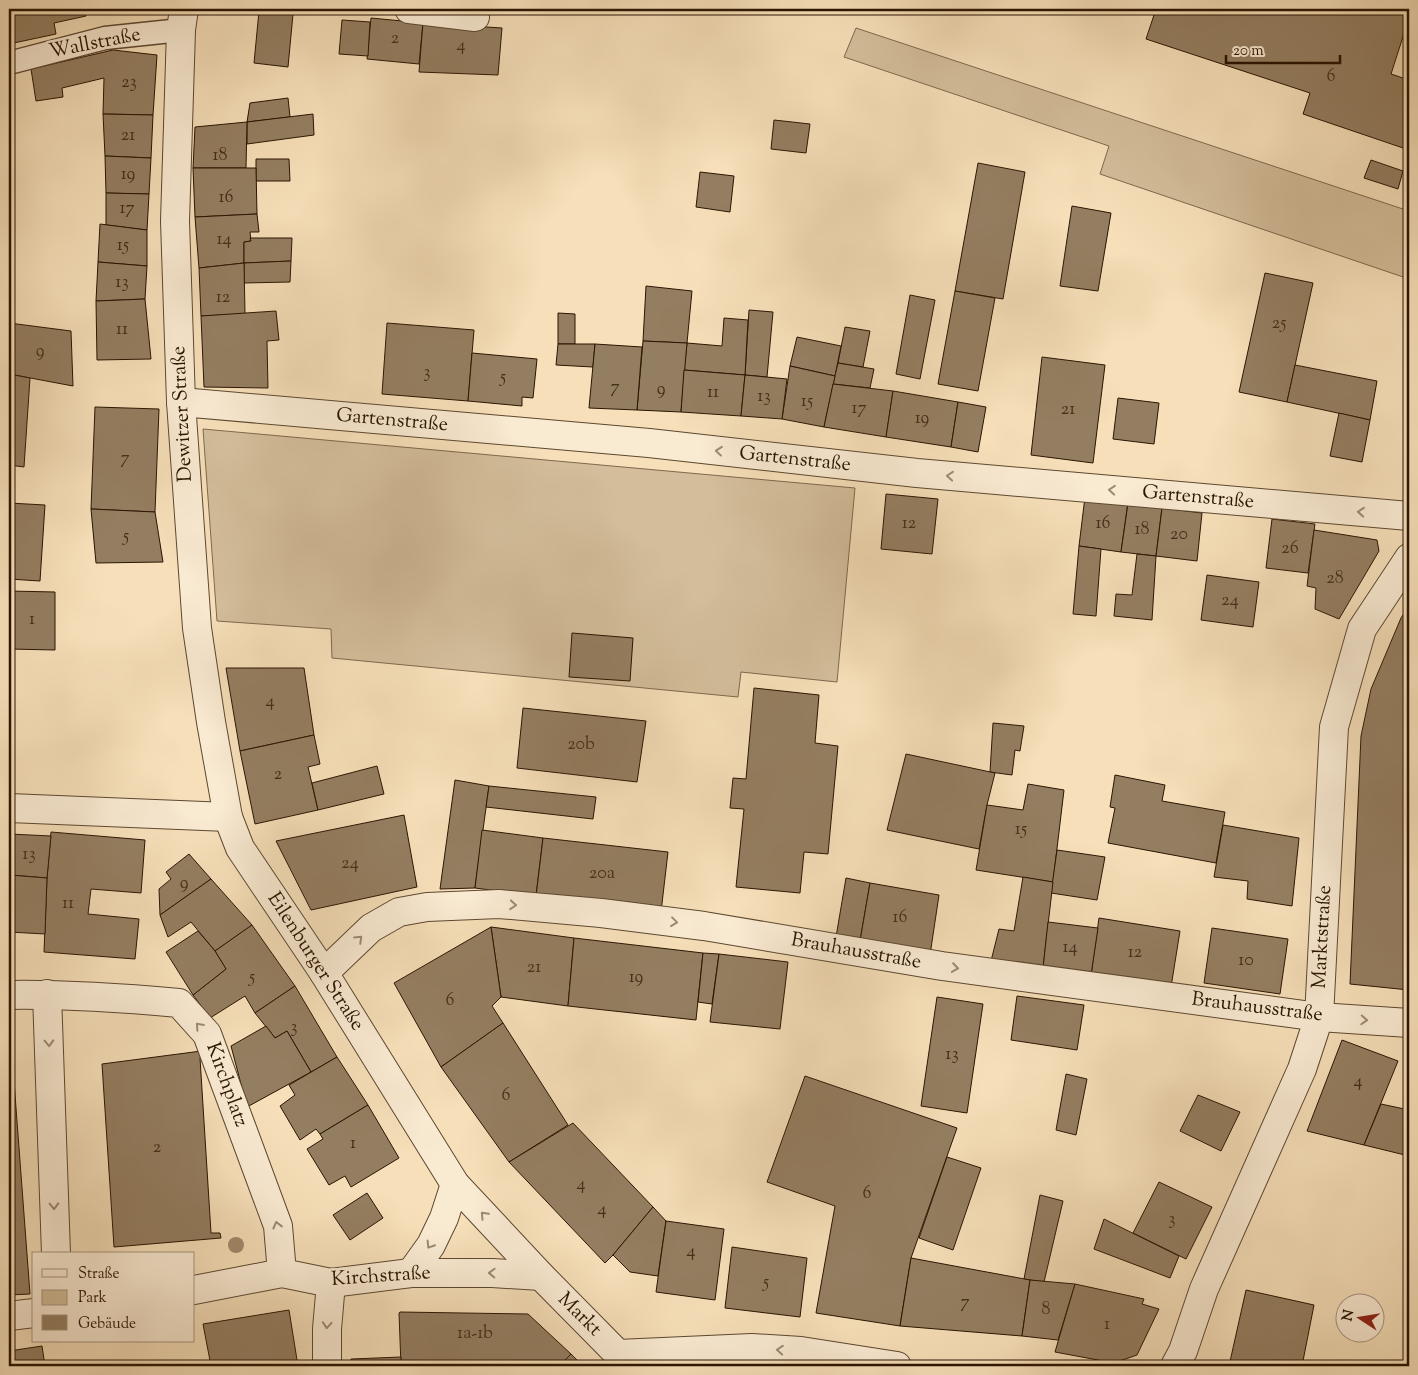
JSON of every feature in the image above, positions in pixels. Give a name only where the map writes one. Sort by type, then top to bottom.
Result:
[{"type":"street","points":[[409,9],[475,17]]},
{"type":"street","name":"Dewitzer Straße","points":[[183,20],[175,221],[181,402],[197,628],[228,817]]},
{"type":"street","name":"Gartenstraße","points":[[181,402],[649,443],[917,473],[1409,516]]},
{"type":"street","name":"Marktstraße","points":[[1175,1366],[1183,1352],[1204,1289],[1302,1069],[1319,1017],[1334,727],[1362,629],[1409,558]]},
{"type":"street","points":[[9,808],[228,817]]},
{"type":"street","name":"Eilenburger Straße","points":[[228,817],[240,848],[324,973],[455,1184],[541,1276]]},
{"type":"street","name":"Brauhausstraße","points":[[324,973],[371,928],[399,912],[427,907],[499,904],[601,913],[704,926],[942,966],[1319,1017],[1409,1023]]},
{"type":"street","points":[[47,994],[56,1252]]},
{"type":"street","name":"Kirchplatz","points":[[9,995],[47,994],[179,1003],[207,1034],[278,1226],[282,1273]]},
{"type":"street","points":[[411,1273],[431,1245],[444,1218],[455,1184]]},
{"type":"street","name":"Kirchstraße","points":[[195,1290],[282,1273],[331,1283],[411,1273],[492,1273],[541,1276]]},
{"type":"street","name":"Markt","points":[[541,1276],[622,1360],[752,1348],[801,1351],[897,1366]]},
{"type":"street","points":[[327,1366],[327,1329],[331,1283]]},
{"type":"street","points":[[9,1316],[32,1313]]},
{"type":"lane","name":"Wallstraße","points":[[9,63],[183,20]]},
{"type":"green space","points":[[856,28],[1409,211],[1409,279],[1100,174],[1109,146],[844,57]]},
{"type":"green space","points":[[203,429],[855,488],[837,682],[741,672],[738,697],[332,658],[331,629],[217,621]]},
{"type":"building","points":[[9,9],[85,9],[86,16],[54,23],[56,34],[9,44]]},
{"type":"building","points":[[1156,9],[1409,9],[1409,18],[1391,74],[1409,80],[1409,150],[1303,114],[1310,93],[1146,39]]},
{"type":"building","points":[[259,11],[293,14],[288,67],[254,63]]},
{"type":"building","points":[[371,18],[423,23],[419,64],[367,59]]},
{"type":"building","points":[[342,20],[370,22],[368,56],[339,54]]},
{"type":"building","points":[[423,23],[502,28],[498,75],[419,72]]},
{"type":"building","points":[[113,50],[157,55],[153,115],[103,114],[104,78],[62,88],[63,97],[36,101],[31,69]]},
{"type":"building","points":[[288,98],[290,117],[247,122],[250,103]]},
{"type":"building","points":[[103,114],[153,115],[151,158],[105,156]]},
{"type":"building","points":[[313,114],[314,135],[247,144],[247,122]]},
{"type":"building","points":[[774,120],[810,124],[806,153],[771,149]]},
{"type":"building","points":[[247,122],[246,168],[193,168],[195,127]]},
{"type":"building","points":[[105,156],[151,158],[149,194],[106,193]]},
{"type":"building","points":[[256,159],[289,159],[290,181],[256,181]]},
{"type":"building","points":[[1371,160],[1403,171],[1398,189],[1364,178]]},
{"type":"building","points":[[978,163],[1025,172],[1003,299],[955,291]]},
{"type":"building","points":[[193,168],[256,168],[257,214],[195,217]]},
{"type":"building","points":[[700,172],[734,176],[730,212],[696,207]]},
{"type":"building","points":[[106,193],[149,194],[147,230],[106,225]]},
{"type":"building","points":[[1072,206],[1111,213],[1098,291],[1060,286]]},
{"type":"building","points":[[257,214],[259,232],[250,232],[251,241],[244,242],[244,263],[199,268],[195,217]]},
{"type":"building","points":[[100,224],[147,230],[147,266],[98,262]]},
{"type":"building","points":[[250,238],[292,238],[291,261],[244,263],[244,242],[251,241]]},
{"type":"building","points":[[291,261],[290,282],[244,283],[244,263]]},
{"type":"building","points":[[98,262],[147,266],[145,299],[96,301]]},
{"type":"building","points":[[244,263],[245,314],[201,316],[199,268]]},
{"type":"building","points":[[1265,273],[1313,283],[1287,402],[1239,392]]},
{"type":"building","points":[[646,286],[692,291],[687,343],[643,341]]},
{"type":"building","points":[[955,291],[995,298],[978,391],[938,384]]},
{"type":"building","points":[[910,295],[935,300],[920,379],[896,374]]},
{"type":"building","points":[[145,299],[151,359],[97,360],[96,301]]},
{"type":"building","points":[[749,310],[773,312],[767,377],[745,375]]},
{"type":"building","points":[[276,311],[279,340],[267,341],[268,388],[204,387],[201,316]]},
{"type":"building","points":[[558,313],[575,314],[575,344],[558,344]]},
{"type":"building","points":[[724,318],[748,320],[745,375],[684,370],[687,343],[722,346]]},
{"type":"building","points":[[9,323],[71,331],[73,386],[9,374]]},
{"type":"building","points":[[387,323],[474,330],[468,401],[382,394]]},
{"type":"building","points":[[845,327],[870,331],[863,367],[838,363]]},
{"type":"building","points":[[797,337],[841,346],[835,376],[790,366]]},
{"type":"building","points":[[643,341],[687,343],[681,412],[637,410]]},
{"type":"building","points":[[558,344],[595,344],[593,367],[556,365]]},
{"type":"building","points":[[595,344],[642,347],[637,410],[589,408]]},
{"type":"building","points":[[472,353],[537,359],[533,398],[522,397],[522,406],[468,401]]},
{"type":"building","points":[[1042,357],[1105,365],[1093,463],[1031,455]]},
{"type":"building","points":[[838,363],[874,369],[870,388],[833,384]]},
{"type":"building","points":[[1295,365],[1377,381],[1370,420],[1287,402]]},
{"type":"building","points":[[790,366],[835,376],[824,427],[782,419]]},
{"type":"building","points":[[684,370],[745,375],[741,416],[681,412]]},
{"type":"building","points":[[9,374],[30,378],[24,467],[9,465]]},
{"type":"building","points":[[745,375],[787,379],[782,419],[741,416]]},
{"type":"building","points":[[833,384],[893,391],[886,437],[824,427]]},
{"type":"building","points":[[893,391],[958,402],[951,447],[886,437]]},
{"type":"building","points":[[1118,398],[1159,403],[1154,444],[1113,439]]},
{"type":"building","points":[[958,402],[986,407],[978,452],[951,447]]},
{"type":"building","points":[[95,407],[159,409],[155,512],[91,509]]},
{"type":"building","points":[[1339,413],[1370,420],[1362,462],[1330,456]]},
{"type":"building","points":[[886,494],[938,499],[932,554],[881,549]]},
{"type":"building","points":[[1085,497],[1128,503],[1121,552],[1079,546]]},
{"type":"building","points":[[9,503],[45,505],[40,581],[9,579]]},
{"type":"building","points":[[1128,503],[1162,508],[1156,556],[1121,552]]},
{"type":"building","points":[[1162,508],[1202,513],[1197,561],[1156,556]]},
{"type":"building","points":[[91,509],[155,512],[163,562],[96,563]]},
{"type":"building","points":[[1272,519],[1315,524],[1308,573],[1266,568]]},
{"type":"building","points":[[1314,530],[1377,540],[1379,551],[1339,619],[1315,609],[1316,588],[1307,586]]},
{"type":"building","points":[[1079,546],[1101,549],[1096,616],[1073,614]]},
{"type":"building","points":[[1137,554],[1156,556],[1152,620],[1114,616],[1116,594],[1132,595]]},
{"type":"building","points":[[1207,575],[1259,582],[1253,627],[1201,620]]},
{"type":"building","points":[[9,591],[55,592],[55,650],[9,649]]},
{"type":"building","points":[[1409,606],[1409,990],[1350,984],[1361,736],[1371,689],[1401,618]]},
{"type":"building","points":[[572,633],[633,638],[630,681],[569,677]]},
{"type":"building","points":[[226,668],[304,668],[314,735],[240,751]]},
{"type":"building","points":[[754,688],[819,695],[815,743],[838,746],[828,854],[804,852],[800,893],[736,887],[744,809],[730,808],[733,778],[746,779]]},
{"type":"building","points":[[523,708],[646,721],[637,782],[517,768]]},
{"type":"building","points":[[993,723],[1024,726],[1020,751],[1015,750],[1012,775],[990,772]]},
{"type":"building","points":[[314,735],[320,764],[308,767],[318,810],[255,824],[240,751]]},
{"type":"building","points":[[906,754],[995,773],[979,849],[887,830]]},
{"type":"building","points":[[377,766],[384,794],[318,810],[312,783]]},
{"type":"building","points":[[1115,775],[1165,785],[1162,801],[1225,812],[1216,863],[1108,843],[1115,808],[1110,807]]},
{"type":"building","points":[[455,780],[489,786],[475,888],[440,889]]},
{"type":"building","points":[[1028,784],[1064,790],[1053,882],[976,870],[987,805],[1023,810]]},
{"type":"building","points":[[489,786],[596,797],[593,819],[486,807]]},
{"type":"building","points":[[404,815],[417,887],[311,910],[276,841]]},
{"type":"building","points":[[1223,825],[1299,838],[1292,906],[1247,899],[1248,881],[1214,877]]},
{"type":"building","points":[[482,830],[543,838],[536,896],[475,888]]},
{"type":"building","points":[[51,832],[145,840],[141,893],[91,889],[88,914],[139,919],[135,959],[44,952]]},
{"type":"building","points":[[9,834],[51,836],[47,878],[10,875]]},
{"type":"building","points":[[543,838],[668,852],[661,912],[536,896]]},
{"type":"building","points":[[1057,850],[1105,857],[1097,900],[1051,893]]},
{"type":"building","points":[[189,854],[211,879],[160,915],[159,889],[171,879],[166,872]]},
{"type":"building","points":[[10,875],[47,878],[45,934],[9,932]]},
{"type":"building","points":[[1023,877],[1053,882],[1043,968],[991,961],[999,929],[1014,931]]},
{"type":"building","points":[[846,878],[870,883],[860,941],[836,937]]},
{"type":"building","points":[[211,879],[252,925],[215,951],[191,922],[168,937],[160,915]]},
{"type":"building","points":[[870,883],[939,895],[930,955],[860,941]]},
{"type":"building","points":[[1099,918],[1180,931],[1171,987],[1091,975]]},
{"type":"building","points":[[1048,922],[1098,928],[1091,975],[1043,968]]},
{"type":"building","points":[[252,925],[295,986],[255,1013],[245,996],[210,1018],[193,995],[226,969],[215,951]]},
{"type":"building","points":[[491,927],[574,938],[568,1006],[501,997]]},
{"type":"building","points":[[491,927],[501,997],[492,1006],[503,1023],[441,1067],[394,983]]},
{"type":"building","points":[[1212,928],[1288,939],[1280,994],[1204,983]]},
{"type":"building","points":[[198,931],[215,951],[226,969],[193,995],[166,952]]},
{"type":"building","points":[[574,938],[703,953],[696,1020],[568,1006]]},
{"type":"building","points":[[703,953],[719,954],[712,1004],[698,1002]]},
{"type":"building","points":[[719,954],[788,962],[780,1029],[710,1022]]},
{"type":"building","points":[[295,986],[337,1057],[311,1072],[287,1031],[275,1038],[255,1013]]},
{"type":"building","points":[[1017,996],[1084,1005],[1077,1050],[1011,1040]]},
{"type":"building","points":[[937,997],[983,1004],[967,1113],[921,1106]]},
{"type":"building","points":[[503,1023],[568,1125],[509,1162],[441,1067]]},
{"type":"building","points":[[266,1026],[275,1038],[287,1031],[311,1072],[247,1107],[231,1046]]},
{"type":"building","points":[[9,1029],[30,1294],[9,1295]]},
{"type":"building","points":[[1407,1037],[1409,1037],[1409,1054],[1404,1049]]},
{"type":"building","points":[[1342,1040],[1398,1061],[1364,1145],[1307,1131]]},
{"type":"building","points":[[209,1050],[210,1057],[200,1058],[211,1233],[220,1233],[221,1238],[114,1247],[102,1064]]},
{"type":"building","points":[[337,1057],[368,1105],[320,1134],[316,1129],[300,1140],[280,1106],[295,1095],[289,1085]]},
{"type":"building","points":[[1066,1074],[1087,1079],[1076,1135],[1056,1130]]},
{"type":"building","points":[[805,1076],[957,1128],[911,1258],[900,1326],[816,1313],[835,1206],[767,1182]]},
{"type":"building","points":[[1198,1095],[1240,1112],[1221,1151],[1180,1131]]},
{"type":"building","points":[[1381,1104],[1409,1110],[1409,1156],[1364,1145]]},
{"type":"building","points":[[368,1105],[399,1158],[351,1187],[345,1176],[329,1185],[307,1149],[323,1139],[320,1134]]},
{"type":"building","points":[[573,1123],[653,1207],[605,1263],[509,1162]]},
{"type":"building","points":[[947,1157],[981,1168],[953,1250],[919,1238]]},
{"type":"building","points":[[1159,1182],[1212,1207],[1186,1259],[1133,1233]]},
{"type":"building","points":[[367,1193],[383,1218],[350,1240],[333,1215]]},
{"type":"building","points":[[1040,1195],[1063,1201],[1044,1282],[1024,1279]]},
{"type":"building","points":[[653,1207],[666,1221],[658,1276],[630,1272],[613,1255]]},
{"type":"building","points":[[1104,1219],[1179,1256],[1170,1278],[1094,1249]]},
{"type":"building","points":[[666,1221],[724,1229],[715,1300],[656,1292]]},
{"type":"building","points":[[732,1247],[807,1258],[800,1317],[725,1308]]},
{"type":"building","points":[[911,1258],[1030,1280],[1022,1336],[900,1326]]},
{"type":"building","points":[[1030,1280],[1075,1284],[1058,1340],[1022,1336]]},
{"type":"building","points":[[1075,1284],[1144,1299],[1142,1304],[1159,1309],[1137,1355],[1114,1363],[1055,1352]]},
{"type":"building","points":[[1246,1290],[1314,1305],[1302,1366],[1229,1366]]},
{"type":"building","points":[[289,1310],[298,1366],[211,1366],[203,1324]]},
{"type":"building","points":[[400,1312],[528,1314],[571,1354],[559,1366],[401,1366]]},
{"type":"building","points":[[42,1346],[45,1366],[9,1366],[9,1351]]},
{"type":"building","points":[[571,1354],[583,1366],[559,1366]]},
{"type":"building","points":[[401,1357],[401,1366],[351,1366],[351,1359]]}]
